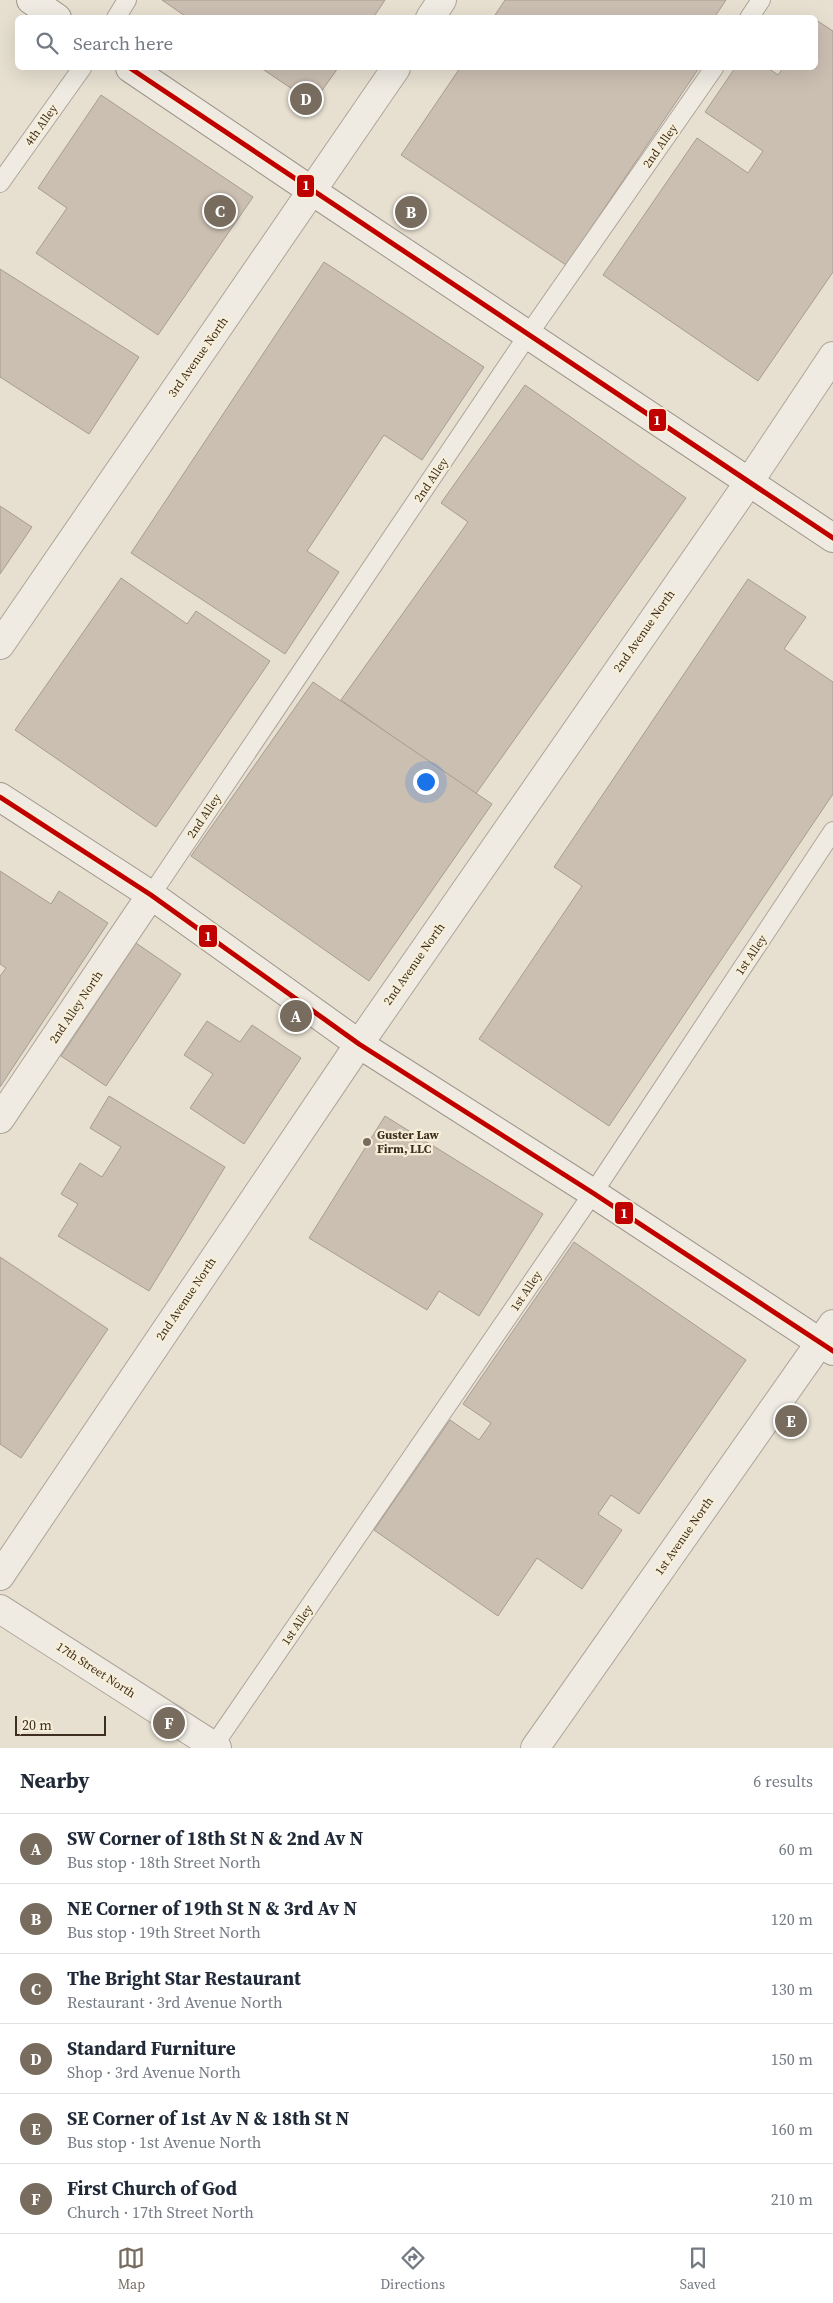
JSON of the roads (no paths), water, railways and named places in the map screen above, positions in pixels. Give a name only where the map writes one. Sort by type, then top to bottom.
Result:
[{"type":"street","points":[[31,0],[53,15]]},
{"type":"street","points":[[432,15],[442,0]]},
{"type":"street","points":[[133,70],[528,336],[833,538]]},
{"type":"street","name":"3rd Avenue North","points":[[0,646],[395,70]]},
{"type":"street","name":"2nd Avenue North","points":[[0,1576],[358,1044],[749,482],[833,356]]},
{"type":"street","points":[[0,797],[151,895],[358,1044],[593,1193],[829,1339]]},
{"type":"street","name":"2nd Alley North","points":[[0,1119],[151,895]]},
{"type":"street","name":"1st Avenue North","points":[[535,1748],[829,1339]]},
{"type":"street","name":"17th Street North","points":[[0,1608],[214,1747]]},
{"type":"lane","points":[[118,15],[127,0]]},
{"type":"lane","points":[[750,15],[761,0]]},
{"type":"lane","name":"4th Alley","points":[[0,183],[81,70]]},
{"type":"lane","name":"2nd Alley","points":[[151,895],[528,336],[713,70]]},
{"type":"lane","name":"1st Alley","points":[[214,1747],[593,1193],[833,830]]},
{"type":"place","name":"Standard Furniture","points":[[306,99]]},
{"type":"place","name":"The Bright Star Restaurant","points":[[220,211]]},
{"type":"place","name":"NE Corner of 19th St N & 3rd Av N","points":[[411,212]]},
{"type":"place","name":"SW Corner of 18th St N & 2nd Av N","points":[[296,1016]]},
{"type":"place","name":"Guster Law Firm, LLC","points":[[367,1142]]},
{"type":"place","name":"SE Corner of 1st Av N & 18th St N","points":[[791,1421]]},
{"type":"place","name":"First Church of God","points":[[169,1723]]}]
